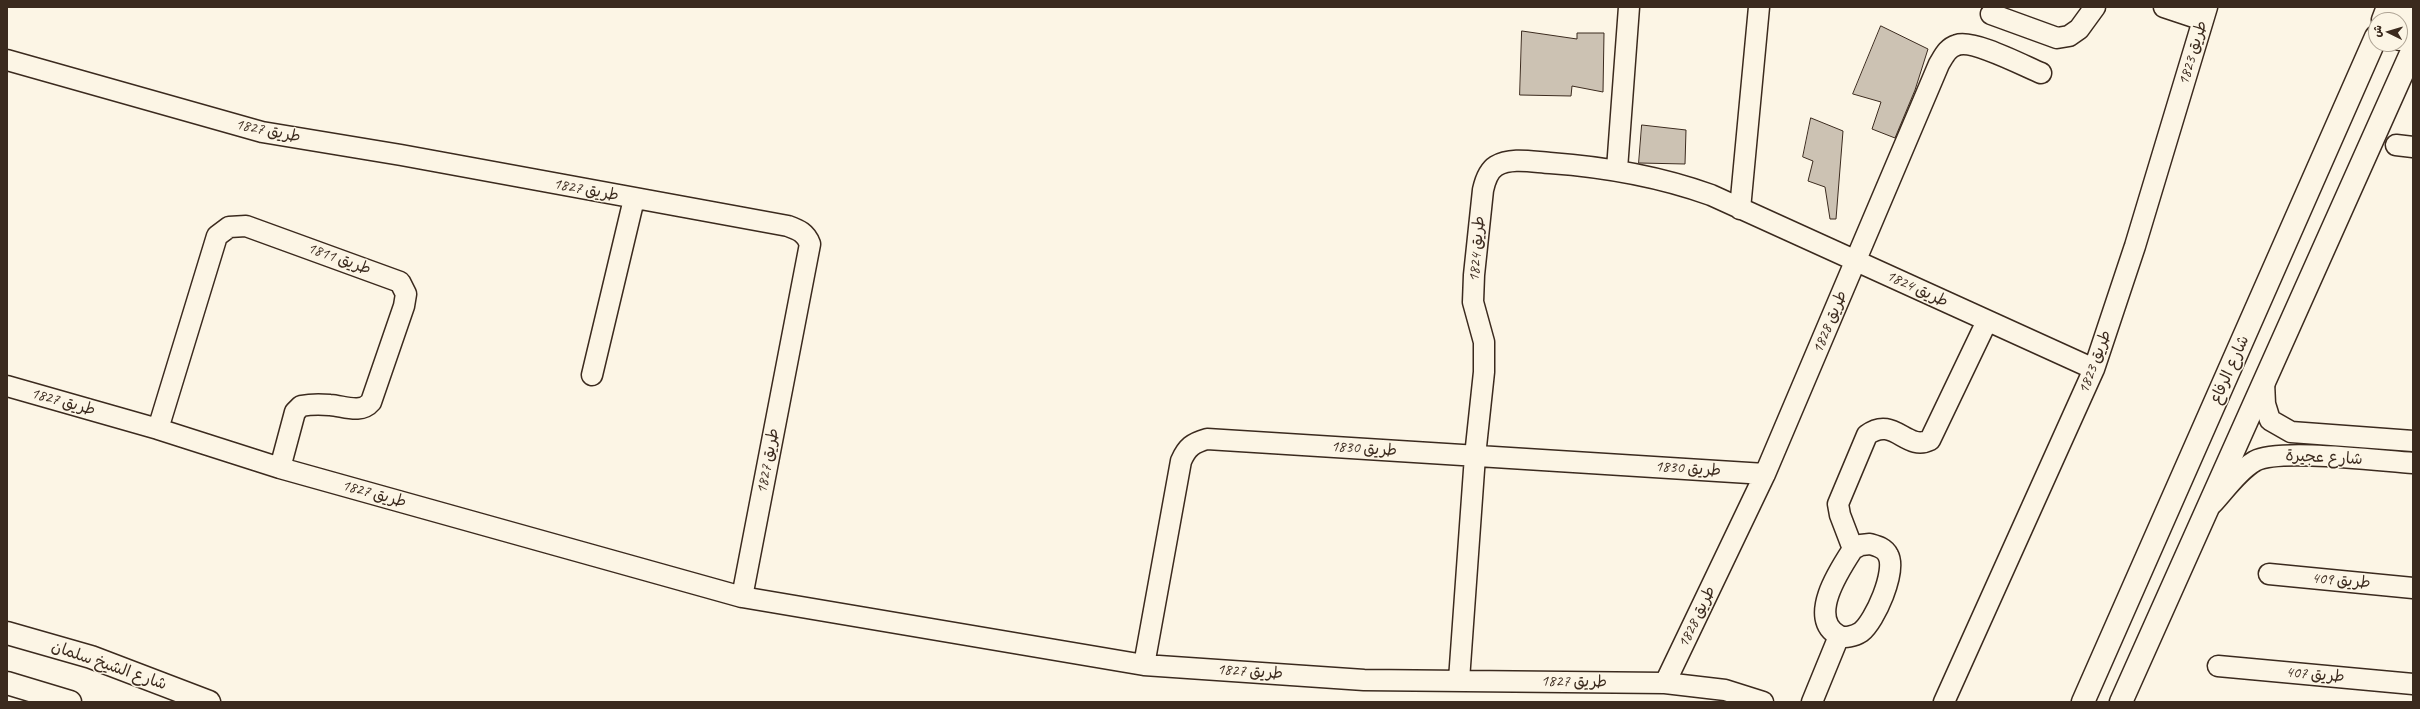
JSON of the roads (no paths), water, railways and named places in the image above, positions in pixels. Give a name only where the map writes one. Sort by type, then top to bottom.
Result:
[{"type":"main road","points":[[2121,702],[2413,49]]},
{"type":"main road","name":"شارع الرفاع","points":[[2083,702],[2369,52]]},
{"type":"main road","points":[[2371,144],[2396,52]]},
{"type":"main road","name":"شارع الشيخ سلمان","points":[[7,633],[91,657],[209,702]]},
{"type":"main road","points":[[7,683],[70,702]]},
{"type":"street","points":[[1616,169],[1629,7]]},
{"type":"street","points":[[1740,209],[1759,7]]},
{"type":"street","points":[[1991,14],[2057,38],[2069,36],[2079,29],[2095,7]]},
{"type":"street","points":[[2164,7],[2205,14]]},
{"type":"street","name":"طريق 1823","points":[[1944,702],[2094,370],[2135,246],[2205,14]]},
{"type":"street","name":"طريق 1828","points":[[1665,683],[1765,474],[1939,64],[1948,50],[1959,44],[1972,45],[2041,73]]},
{"type":"street","name":"طريق 1827","points":[[7,60],[262,132],[401,155],[634,199],[788,226],[804,234],[810,244],[742,597]]},
{"type":"street","name":"طريق 1824","points":[[1459,680],[1475,456],[1484,372],[1484,342],[1473,302],[1474,275],[1483,190],[1486,177],[1495,167],[1507,162],[1520,161],[1616,169],[1680,184],[1856,261],[2094,370]]},
{"type":"street","points":[[592,375],[634,199]]},
{"type":"street","name":"طريق 1811","points":[[158,429],[217,236],[229,227],[246,226],[400,282],[406,294],[404,306],[371,402],[367,407],[359,409],[329,405],[301,406],[295,412],[280,468]]},
{"type":"street","points":[[1853,549],[1840,515],[1838,504],[1867,435],[1875,429],[1882,427],[1892,430],[1915,442],[1923,443],[1930,440],[1987,321]]},
{"type":"street","name":"شارع عجيرة","points":[[2264,382],[2265,404],[2270,420],[2291,432],[2413,441]]},
{"type":"street","name":"طريق 1827","points":[[7,386],[158,429],[280,468],[742,597],[1144,665],[1364,680],[1665,683],[1726,690],[1763,702]]},
{"type":"street","name":"طريق 1830","points":[[1144,665],[1181,461],[1185,450],[1194,442],[1207,439],[1765,474]]},
{"type":"street","name":"شارع عجيرة","points":[[2208,508],[2244,470],[2256,461],[2281,455],[2413,463]]},
{"type":"street","points":[[1861,544],[1870,544],[1880,547],[1888,553],[1891,562],[1891,574],[1868,624],[1860,633],[1850,637],[1839,636],[1829,628],[1824,609],[1826,600],[1853,549],[1861,544]]},
{"type":"street","name":"طريق 409","points":[[2269,574],[2413,588]]},
{"type":"street","points":[[1812,702],[1839,636]]},
{"type":"street","name":"طريق 407","points":[[2218,666],[2413,684]]}]
